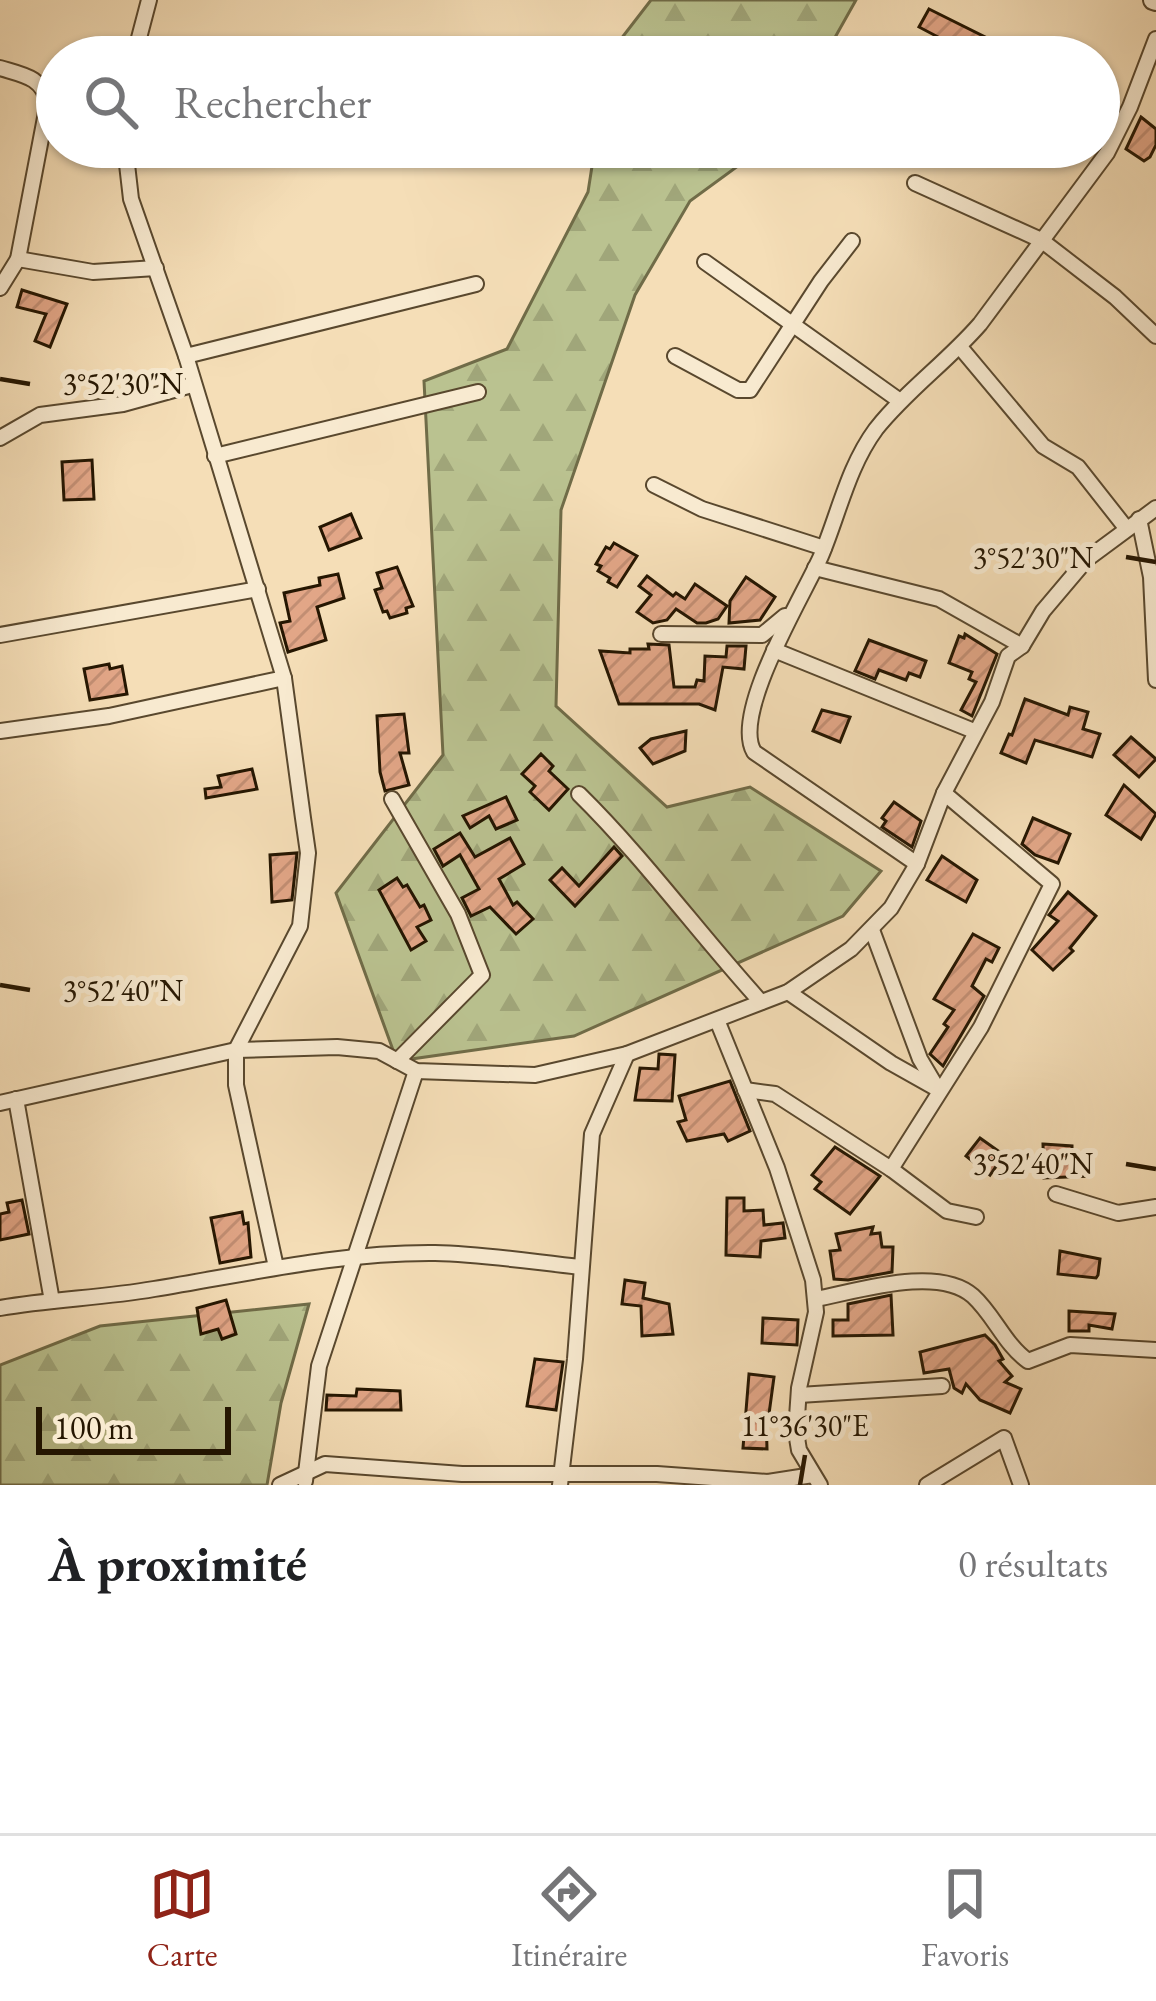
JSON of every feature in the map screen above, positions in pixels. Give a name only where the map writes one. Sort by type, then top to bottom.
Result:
[{"type":"street","points":[[140,36],[149,0]]},
{"type":"street","points":[[1120,126],[1156,39]]},
{"type":"street","points":[[0,68],[36,80]]},
{"type":"street","points":[[0,288],[18,259],[36,165]]},
{"type":"street","points":[[127,168],[131,199],[186,356],[284,678],[308,853],[300,926],[236,1050],[236,1085],[275,1267]]},
{"type":"street","points":[[917,864],[750,746],[749,730],[789,613],[815,568],[851,471],[874,432],[960,346],[1096,168]]},
{"type":"street","points":[[915,183],[1041,240],[1156,336]]},
{"type":"street","points":[[675,356],[738,390],[750,390],[852,241]]},
{"type":"street","points":[[18,259],[93,272],[156,268]]},
{"type":"street","points":[[705,262],[900,401]]},
{"type":"street","points":[[186,356],[476,284]]},
{"type":"street","points":[[960,346],[1043,446],[1078,467],[1132,524],[1148,558],[1155,672]]},
{"type":"street","points":[[0,438],[40,415],[123,404],[192,385]]},
{"type":"street","points":[[215,456],[478,392]]},
{"type":"street","points":[[654,485],[702,509],[824,548]]},
{"type":"street","points":[[52,1301],[8,1101],[236,1050],[337,1047],[380,1051],[416,1071],[535,1075],[627,1054],[788,992],[823,971],[891,908],[917,864],[944,793],[992,702],[1008,656],[1022,646],[1061,587],[1087,559],[1156,508]]},
{"type":"street","points":[[815,568],[938,599],[1022,646]]},
{"type":"street","points":[[0,635],[258,589]]},
{"type":"street","points":[[662,634],[762,635],[789,613]]},
{"type":"street","points":[[774,650],[974,731]]},
{"type":"street","points":[[0,731],[109,716],[284,678]]},
{"type":"street","points":[[891,1168],[981,1027],[1052,884],[944,793]]},
{"type":"street","points":[[579,794],[630,845],[702,938],[761,1003]]},
{"type":"street","points":[[392,799],[458,914],[482,975],[397,1061]]},
{"type":"street","points":[[872,930],[920,1059],[939,1090]]},
{"type":"street","points":[[788,992],[939,1090]]},
{"type":"street","points":[[280,1485],[306,1480],[325,1464],[560,1480],[657,1474],[768,1482],[817,1480],[799,1450],[799,1395],[816,1299],[777,1168],[717,1019]]},
{"type":"street","points":[[560,1480],[575,1359],[592,1134],[627,1054]]},
{"type":"street","points":[[306,1480],[319,1366],[416,1071]]},
{"type":"street","points":[[746,1090],[776,1094],[891,1168],[947,1211],[976,1217]]},
{"type":"street","points":[[1056,1194],[1118,1214],[1156,1207]]},
{"type":"street","points":[[0,1308],[76,1302],[355,1257],[436,1253],[580,1267]]},
{"type":"street","points":[[816,1299],[892,1283],[934,1281],[954,1285],[976,1298],[1028,1361],[1070,1345],[1156,1350]]},
{"type":"street","points":[[799,1395],[942,1386]]},
{"type":"street","points":[[927,1485],[1004,1438],[1021,1485]]},
{"type":"green space","points":[[651,0],[856,0],[836,36],[623,36]]},
{"type":"green space","points":[[592,168],[735,168],[690,201],[635,295],[561,510],[556,706],[667,807],[750,787],[881,871],[843,916],[574,1036],[397,1061],[336,893],[443,755],[424,381],[507,349],[588,192]]},
{"type":"green space","points":[[309,1304],[281,1403],[267,1485],[0,1485],[0,1365],[100,1326]]},
{"type":"building","points":[[929,9],[983,36],[936,36],[919,27]]},
{"type":"building","points":[[1141,117],[1156,129],[1156,145],[1144,161],[1126,149]]},
{"type":"building","points":[[22,290],[67,304],[50,347],[35,341],[46,314],[17,307]]},
{"type":"building","points":[[92,460],[94,499],[64,500],[62,462]]},
{"type":"building","points":[[351,514],[361,538],[329,550],[320,527]]},
{"type":"building","points":[[614,543],[637,556],[617,587],[596,564]]},
{"type":"building","points":[[397,567],[413,606],[390,618],[375,590],[382,588],[377,573]]},
{"type":"building","points":[[338,574],[344,598],[317,607],[326,640],[288,652],[280,623],[290,621],[284,593],[320,585],[319,578]]},
{"type":"building","points":[[647,576],[673,596],[676,593],[685,599],[695,584],[727,606],[718,619],[706,623],[697,623],[676,609],[667,620],[653,623],[637,612],[651,595],[639,586]]},
{"type":"building","points":[[746,577],[775,597],[760,620],[729,623],[730,601]]},
{"type":"building","points":[[965,634],[997,654],[972,716],[961,710],[976,682],[969,679],[972,672],[949,663],[959,636]]},
{"type":"building","points":[[869,640],[926,661],[920,677],[909,673],[906,680],[879,670],[875,679],[855,671]]},
{"type":"building","points":[[648,644],[669,645],[674,687],[695,687],[697,680],[704,681],[705,656],[726,657],[727,646],[746,646],[744,669],[723,667],[715,710],[699,704],[619,704],[600,651],[630,653],[630,649],[649,649]]},
{"type":"building","points":[[109,664],[110,669],[122,666],[127,694],[90,700],[84,669]]},
{"type":"building","points":[[1025,699],[1068,715],[1070,707],[1088,712],[1083,729],[1100,734],[1092,757],[1035,740],[1026,763],[1001,753]]},
{"type":"building","points":[[822,710],[850,717],[840,742],[813,731]]},
{"type":"building","points":[[404,714],[409,753],[400,753],[409,785],[385,791],[377,716]]},
{"type":"building","points":[[686,731],[685,751],[653,764],[640,748],[651,739]]},
{"type":"building","points":[[1131,737],[1156,759],[1139,777],[1114,755]]},
{"type":"building","points":[[541,754],[553,766],[549,771],[568,789],[549,810],[530,792],[535,786],[522,774]]},
{"type":"building","points":[[252,769],[257,789],[206,798],[205,789],[221,787],[218,776]]},
{"type":"building","points":[[1124,785],[1156,814],[1141,839],[1106,815]]},
{"type":"building","points":[[506,797],[517,820],[496,829],[489,816],[470,828],[463,816]]},
{"type":"building","points":[[894,802],[921,821],[912,847],[882,827],[886,821],[882,818]]},
{"type":"building","points":[[1033,818],[1070,834],[1058,863],[1035,855],[1022,844]]},
{"type":"building","points":[[460,833],[475,857],[510,838],[524,864],[499,879],[513,905],[517,902],[533,919],[516,934],[490,907],[471,916],[462,898],[479,889],[460,855],[443,866],[434,849]]},
{"type":"building","points":[[614,847],[622,856],[575,906],[550,880],[562,868],[579,886]]},
{"type":"building","points":[[297,853],[292,900],[272,902],[270,855]]},
{"type":"building","points":[[942,856],[977,880],[966,902],[927,880]]},
{"type":"building","points":[[397,878],[420,907],[424,905],[431,920],[417,927],[426,941],[411,950],[379,890]]},
{"type":"building","points":[[1068,892],[1096,916],[1070,948],[1073,951],[1053,970],[1032,950],[1058,921],[1049,915]]},
{"type":"building","points":[[973,934],[999,948],[992,962],[986,959],[972,986],[984,996],[943,1066],[930,1054],[954,1010],[934,999]]},
{"type":"building","points":[[659,1054],[675,1055],[672,1101],[635,1100],[640,1068],[658,1069]]},
{"type":"building","points":[[730,1081],[750,1131],[728,1141],[724,1134],[687,1141],[678,1122],[686,1120],[679,1096]]},
{"type":"building","points":[[980,1138],[1004,1155],[990,1175],[966,1156]]},
{"type":"building","points":[[1043,1144],[1072,1146],[1072,1159],[1089,1158],[1090,1176],[1044,1178]]},
{"type":"building","points":[[835,1147],[880,1176],[850,1214],[815,1189],[821,1182],[812,1175]]},
{"type":"building","points":[[727,1198],[744,1198],[744,1211],[763,1210],[764,1225],[783,1223],[785,1238],[761,1241],[760,1257],[726,1255]]},
{"type":"building","points":[[22,1200],[29,1234],[0,1240],[0,1214],[9,1212],[7,1203]]},
{"type":"building","points":[[242,1212],[244,1224],[248,1223],[251,1257],[220,1263],[211,1218]]},
{"type":"building","points":[[873,1227],[871,1234],[880,1233],[882,1247],[893,1247],[892,1272],[834,1279],[830,1251],[840,1250],[836,1234]]},
{"type":"building","points":[[1060,1251],[1100,1259],[1096,1278],[1058,1274]]},
{"type":"building","points":[[625,1280],[645,1283],[643,1298],[669,1304],[673,1334],[642,1336],[641,1306],[622,1304]]},
{"type":"building","points":[[891,1295],[893,1335],[833,1336],[833,1320],[848,1320],[848,1304]]},
{"type":"building","points":[[226,1300],[236,1334],[222,1339],[218,1329],[201,1334],[197,1308]]},
{"type":"building","points":[[1069,1311],[1115,1314],[1112,1329],[1089,1325],[1089,1331],[1069,1331]]},
{"type":"building","points":[[763,1318],[798,1320],[797,1345],[762,1343]]},
{"type":"building","points":[[985,1335],[1012,1376],[1005,1382],[1021,1389],[1010,1413],[980,1400],[966,1384],[962,1393],[954,1388],[949,1369],[924,1373],[920,1352]]},
{"type":"building","points":[[535,1359],[563,1362],[556,1410],[527,1406]]},
{"type":"building","points":[[749,1374],[774,1377],[766,1414],[767,1449],[743,1448]]},
{"type":"building","points":[[357,1389],[400,1391],[401,1410],[326,1410],[327,1395],[356,1396]]}]
